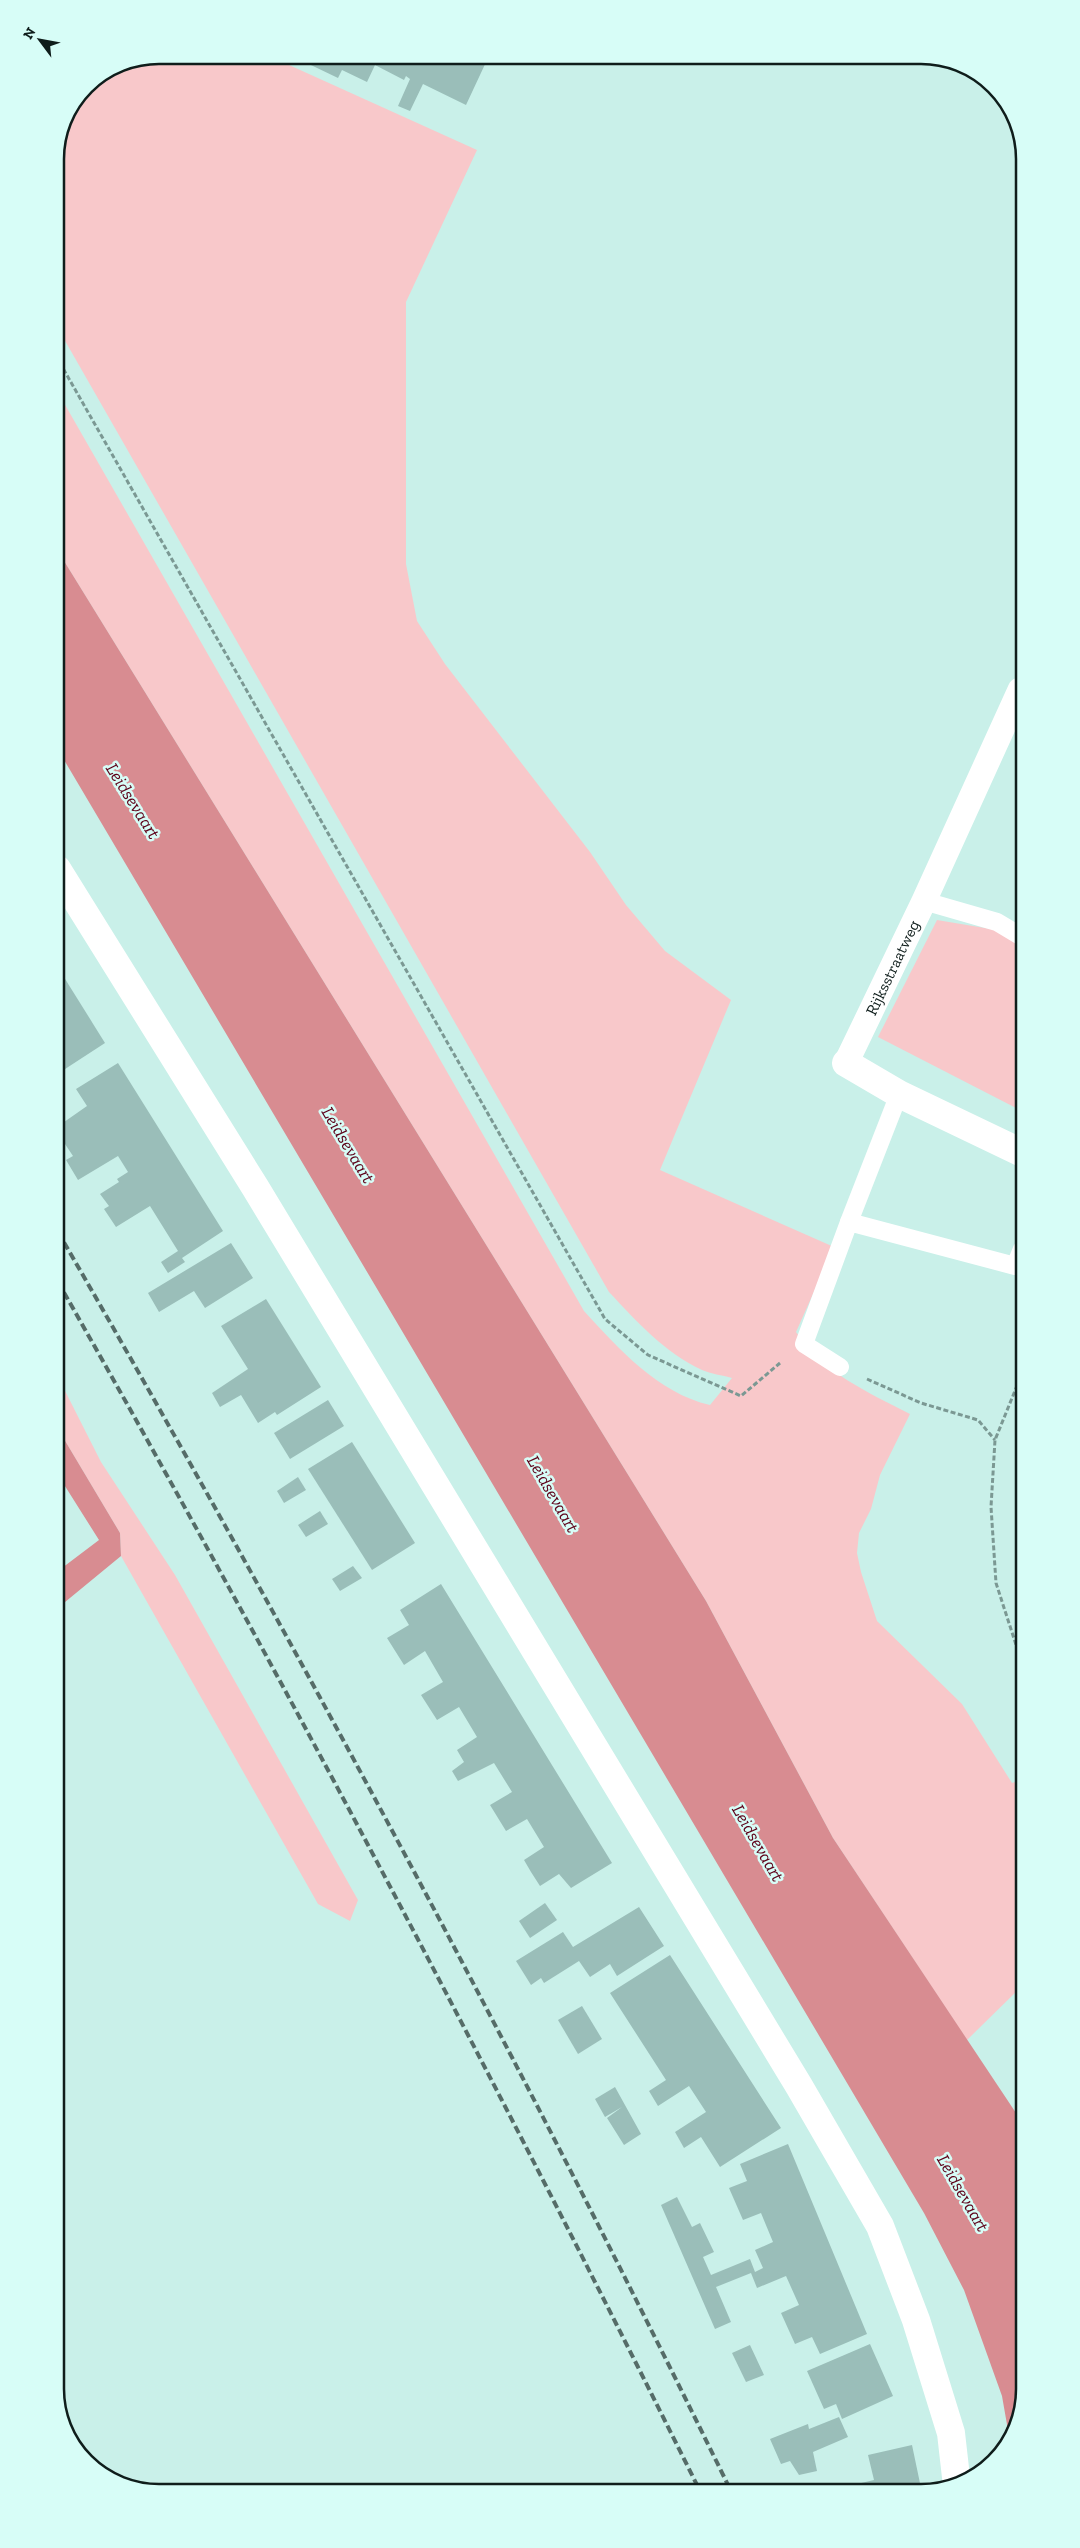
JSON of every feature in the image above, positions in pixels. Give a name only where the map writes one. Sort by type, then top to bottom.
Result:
[{"type":"street","name":"Rijksstraatweg","points":[[1016,699],[924,901],[846,1063],[900,1094],[1016,1150]]},
{"type":"street","points":[[64,880],[275,1221],[799,2086],[880,2226],[916,2320],[950,2434],[955,2478]]},
{"type":"lane","points":[[924,901],[997,922],[1016,933]]},
{"type":"lane","points":[[840,1367],[804,1344],[849,1222],[900,1094]]},
{"type":"lane","points":[[849,1222],[1015,1266],[1016,1264]]},
{"type":"path","points":[[64,370],[605,1319],[648,1355],[741,1396],[804,1344]]},
{"type":"path","points":[[840,1367],[921,1403],[978,1420],[995,1440]]},
{"type":"path","points":[[1016,1386],[995,1440],[991,1508],[996,1583],[1016,1645]]},
{"type":"shaded area","points":[[159,64],[287,64],[477,150],[406,302],[406,564],[417,621],[445,664],[590,852],[626,905],[665,951],[731,1000],[660,1170],[834,1247],[796,1332],[819,1359],[833,1370],[847,1380],[910,1414],[880,1475],[871,1509],[859,1533],[857,1553],[861,1572],[877,1621],[962,1704],[1012,1783],[1016,1782],[1016,1992],[967,2040],[833,1838],[706,1601],[64,561],[64,403],[584,1311],[611,1340],[657,1380],[673,1391],[710,1405],[732,1378],[709,1373],[688,1363],[675,1354],[641,1325],[609,1292],[64,339],[64,153],[67,134],[83,101],[96,87],[128,69]]},
{"type":"shaded area","points":[[937,920],[1003,931],[1016,940],[1016,1108],[878,1037]]},
{"type":"shaded area","points":[[64,1389],[101,1462],[175,1575],[358,1900],[350,1921],[318,1904],[121,1556],[120,1533],[64,1439]]},
{"type":"water","name":"Leidsevaart","points":[[64,561],[706,1601],[833,1838],[1016,2113],[1016,2395],[1008,2428],[1002,2396],[964,2290],[924,2213],[64,760]]},
{"type":"water","points":[[64,1439],[120,1533],[121,1556],[64,1603],[64,1566],[99,1540],[64,1485]]},
{"type":"building","points":[[309,64],[485,64],[466,105],[423,84],[410,111],[398,106],[410,79],[406,76],[404,80],[375,65],[367,82],[342,70],[338,78]]},
{"type":"building","points":[[64,977],[105,1043],[64,1070]]},
{"type":"building","points":[[118,1063],[223,1231],[182,1258],[185,1262],[168,1273],[161,1262],[178,1251],[150,1206],[116,1227],[104,1209],[109,1206],[100,1194],[119,1182],[117,1179],[128,1172],[118,1156],[78,1180],[66,1160],[73,1156],[64,1142],[64,1122],[87,1106],[76,1089]]},
{"type":"building","points":[[231,1243],[253,1278],[205,1308],[194,1291],[159,1312],[148,1293]]},
{"type":"building","points":[[266,1299],[321,1387],[277,1415],[275,1412],[258,1423],[241,1395],[220,1407],[212,1393],[248,1369],[221,1326]]},
{"type":"building","points":[[328,1400],[344,1426],[290,1459],[274,1433]]},
{"type":"building","points":[[352,1442],[415,1543],[372,1570],[308,1469]]},
{"type":"building","points":[[298,1477],[306,1490],[284,1503],[277,1491]]},
{"type":"building","points":[[320,1511],[328,1524],[306,1537],[298,1525]]},
{"type":"building","points":[[353,1566],[362,1578],[340,1591],[332,1579]]},
{"type":"building","points":[[441,1584],[612,1863],[571,1888],[559,1874],[540,1886],[531,1872],[524,1860],[544,1847],[527,1819],[506,1831],[490,1805],[512,1792],[494,1763],[458,1781],[452,1771],[464,1762],[457,1750],[477,1737],[459,1707],[437,1720],[421,1695],[443,1682],[425,1651],[404,1665],[387,1638],[409,1625],[400,1610]]},
{"type":"building","points":[[545,1903],[557,1920],[530,1938],[519,1921]]},
{"type":"building","points":[[639,1907],[664,1946],[617,1976],[610,1964],[590,1977],[579,1961],[544,1983],[541,1978],[531,1985],[516,1961],[563,1932],[573,1947]]},
{"type":"building","points":[[670,1955],[781,2128],[720,2167],[701,2137],[684,2148],[675,2132],[706,2112],[689,2086],[658,2106],[649,2091],[666,2080],[610,1993]]},
{"type":"building","points":[[582,2006],[602,2039],[578,2054],[558,2020]]},
{"type":"building","points":[[615,2087],[641,2134],[624,2145],[607,2118],[622,2107],[605,2117],[595,2099]]},
{"type":"building","points":[[788,2144],[867,2334],[820,2354],[812,2337],[795,2344],[781,2313],[799,2305],[786,2276],[757,2288],[751,2273],[716,2287],[731,2322],[715,2329],[661,2205],[677,2197],[692,2227],[700,2223],[714,2252],[703,2257],[711,2275],[750,2259],[755,2272],[763,2268],[755,2250],[773,2242],[761,2213],[743,2220],[729,2188],[747,2181],[740,2164]]},
{"type":"building","points":[[870,2344],[893,2396],[842,2419],[836,2404],[824,2409],[807,2371]]},
{"type":"building","points":[[750,2345],[764,2375],[746,2382],[732,2353]]},
{"type":"building","points":[[839,2417],[848,2437],[813,2452],[817,2471],[799,2475],[790,2461],[781,2464],[770,2439],[808,2424],[809,2429]]},
{"type":"building","points":[[912,2445],[920,2484],[857,2484],[874,2480],[868,2455]]},
{"type":"railway","points":[[64,1242],[234,1542],[405,1854],[570,2170],[728,2484]]},
{"type":"railway","points":[[64,1293],[307,1730],[467,2032],[696,2484]]}]
